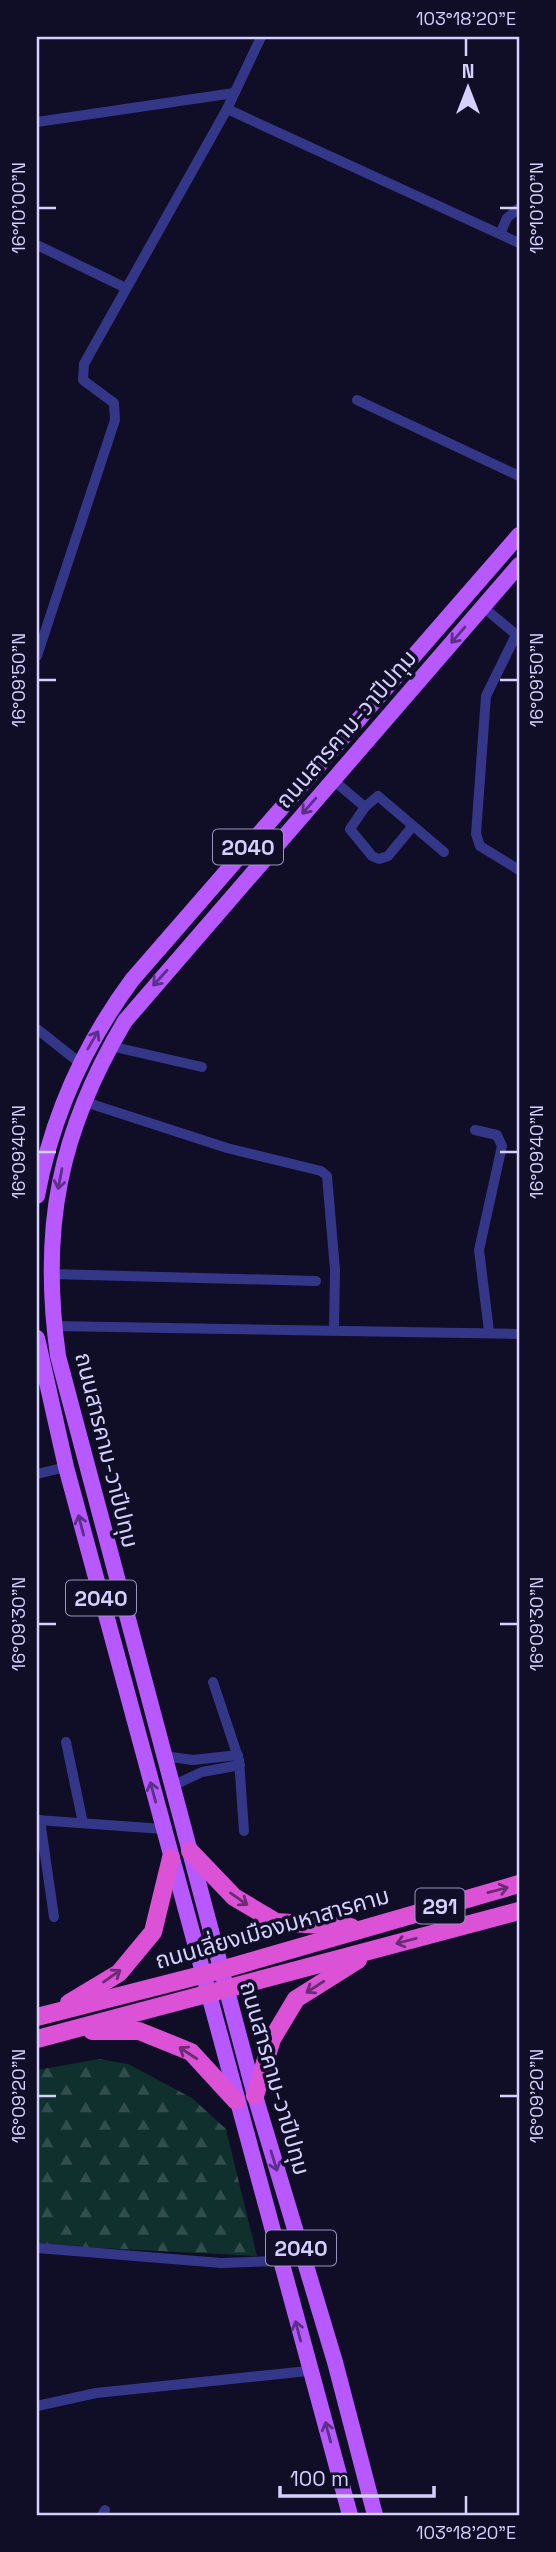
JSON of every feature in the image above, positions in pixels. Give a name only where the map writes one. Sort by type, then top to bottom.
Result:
[{"type":"highway","points":[[190,1851],[234,1897],[276,1922],[361,1927]]},
{"type":"highway","points":[[46,2015],[119,1973],[153,1932],[171,1858]]},
{"type":"highway","name":"ถนนเลี่ยงเมืองมหาสารคาม","points":[[46,2015],[221,1970],[361,1927],[519,1884]]},
{"type":"highway","name":"ถนนเลี่ยงเมืองมหาสารคาม","points":[[37,2039],[519,1911]]},
{"type":"highway","points":[[255,2095],[272,2039],[296,1999],[373,1950]]},
{"type":"highway","points":[[64,2032],[139,2031],[178,2046],[191,2052],[236,2101]]},
{"type":"main road","name":"ถนนสารคาม-วาปีปทุม","points":[[37,1196],[43,1160],[60,1107],[80,1063],[111,1009],[132,980],[519,535]]},
{"type":"main road","name":"ถนนสารคาม-วาปีปทุม","points":[[375,2515],[226,1989],[58,1356],[51,1274],[54,1212],[63,1164],[82,1101],[110,1046],[145,994],[519,565]]},
{"type":"main road","points":[[374,702],[389,715]]},
{"type":"main road","name":"ถนนสารคาม-วาปีปทุม","points":[[37,1338],[90,1558],[308,2371],[350,2515]]},
{"type":"main road","points":[[90,1558],[110,1553]]},
{"type":"street","points":[[37,656],[115,420],[114,403],[83,380],[84,364],[227,109],[261,37]]},
{"type":"street","points":[[37,122],[234,93]]},
{"type":"street","points":[[227,109],[519,243]]},
{"type":"street","points":[[500,234],[507,218],[519,208]]},
{"type":"street","points":[[37,245],[127,288]]},
{"type":"street","points":[[357,400],[519,476]]},
{"type":"street","points":[[483,607],[518,636],[486,696],[476,834],[480,846],[519,870]]},
{"type":"street","points":[[333,779],[365,807]]},
{"type":"street","points":[[412,827],[388,856],[376,859],[350,832],[351,825],[378,796],[444,852]]},
{"type":"street","points":[[37,1029],[80,1063]]},
{"type":"street","points":[[110,1046],[202,1067]]},
{"type":"street","points":[[82,1101],[227,1148],[321,1171],[327,1176],[335,1270],[334,1329]]},
{"type":"street","points":[[475,1130],[496,1135],[502,1146],[479,1250],[489,1331]]},
{"type":"street","points":[[51,1274],[316,1281]]},
{"type":"street","points":[[54,1326],[489,1331],[519,1334]]},
{"type":"street","points":[[37,1474],[66,1467]]},
{"type":"street","points":[[213,1682],[239,1760],[244,1831]]},
{"type":"street","points":[[66,1742],[83,1823]]},
{"type":"street","points":[[164,1756],[193,1760],[239,1760]]},
{"type":"street","points":[[172,1786],[202,1772],[239,1760]]},
{"type":"street","points":[[54,1917],[38,1820],[163,1829]]},
{"type":"street","points":[[37,2248],[221,2263],[278,2260]]},
{"type":"street","points":[[37,2406],[96,2393],[308,2371]]},
{"type":"green space","points":[[99,2059],[128,2064],[192,2098],[226,2129],[257,2256],[43,2245],[37,2257],[37,2070]]}]
